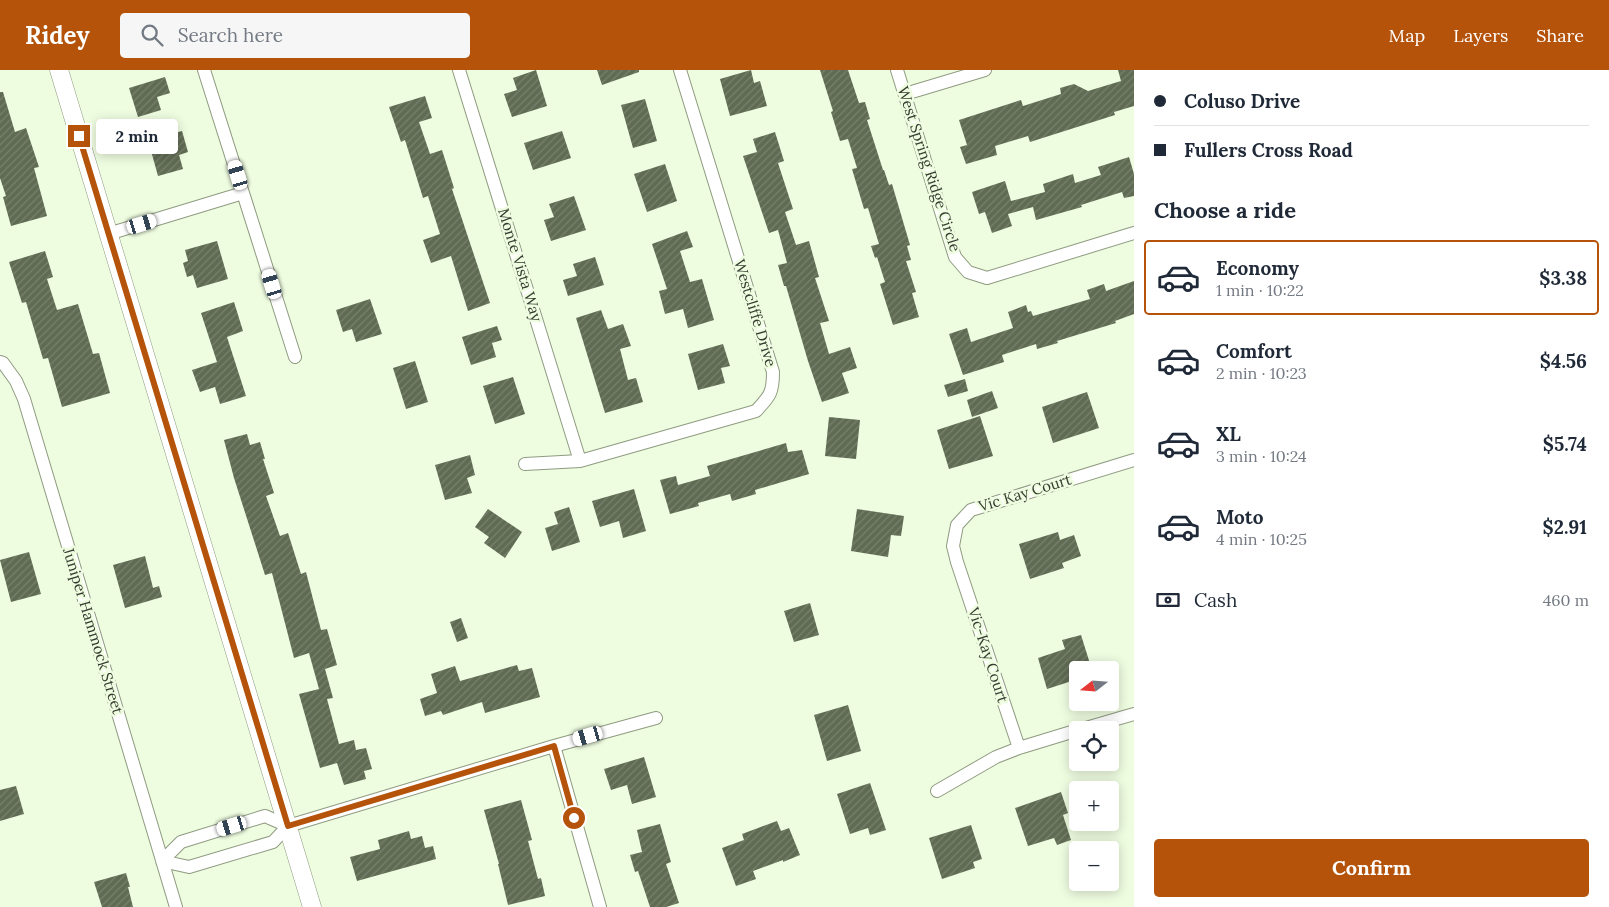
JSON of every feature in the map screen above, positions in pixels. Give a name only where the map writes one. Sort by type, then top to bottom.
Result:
[{"type":"street","points":[[59,70],[312,907]]},
{"type":"street","points":[[204,70],[294,357]]},
{"type":"street","name":"Monte Vista Way","points":[[459,70],[580,461]]},
{"type":"street","name":"Westcliffe Drive","points":[[525,464],[580,461],[756,411],[773,389],[774,372],[680,70]]},
{"type":"street","name":"West Spring Ridge Circle","points":[[897,70],[955,257],[968,272],[987,278],[1134,233]]},
{"type":"street","points":[[905,94],[985,70]]},
{"type":"street","points":[[108,234],[243,193]]},
{"type":"street","name":"Juniper Hammock Street","points":[[0,362],[3,363],[16,381],[24,399],[176,907]]},
{"type":"street","name":"Vic Kay Court","points":[[957,562],[953,546],[957,525],[971,510],[1134,460]]},
{"type":"street","name":"Vic-Kay Court","points":[[957,562],[1019,748]]},
{"type":"street","points":[[1110,721],[1134,714]]},
{"type":"street","points":[[162,861],[189,867],[272,842],[288,826],[554,746],[656,718]]},
{"type":"street","points":[[937,791],[996,756],[1069,733]]},
{"type":"street","points":[[554,746],[600,907]]},
{"type":"street","points":[[162,861],[181,842],[265,816],[288,826]]},
{"type":"building","points":[[536,70],[547,106],[512,117],[504,94],[517,90],[513,78]]},
{"type":"building","points":[[597,70],[639,70],[639,72],[602,85]]},
{"type":"building","points":[[751,70],[754,83],[760,81],[767,106],[730,116],[720,79]]},
{"type":"building","points":[[820,70],[848,70],[859,103],[865,102],[870,119],[867,120],[883,170],[889,185],[892,184],[910,245],[907,246],[911,260],[906,261],[916,292],[912,293],[919,317],[893,325],[880,284],[885,282],[877,257],[875,258],[871,246],[879,244],[868,208],[864,209],[852,169],[857,168],[848,139],[840,141]]},
{"type":"building","points":[[1118,70],[1134,70],[1134,106],[1114,112],[1115,115],[1030,142],[1028,136],[995,146],[997,155],[966,164],[960,147],[967,145],[959,120],[1021,100],[1023,106],[1061,94],[1060,88],[1074,84],[1088,91],[1121,81]]},
{"type":"building","points":[[165,77],[170,93],[157,97],[161,110],[138,117],[129,88]]},
{"type":"building","points":[[0,92],[3,92],[15,132],[26,128],[39,167],[34,168],[47,216],[11,226],[3,197],[6,196],[0,178]]},
{"type":"building","points":[[425,96],[432,118],[419,122],[430,154],[442,150],[454,188],[452,189],[490,303],[468,311],[451,256],[431,263],[423,240],[440,234],[428,196],[423,198],[405,140],[401,142],[389,107]]},
{"type":"building","points":[[645,99],[657,141],[633,148],[621,105]]},
{"type":"building","points":[[182,131],[188,152],[179,155],[183,169],[158,176],[148,140]]},
{"type":"building","points":[[562,131],[571,158],[533,170],[524,143]]},
{"type":"building","points":[[775,132],[784,161],[778,163],[793,209],[785,212],[796,245],[809,241],[819,277],[815,278],[829,321],[820,323],[829,354],[850,347],[857,368],[842,373],[849,393],[822,402],[778,265],[787,263],[778,230],[769,233],[743,156],[757,152],[753,139]]},
{"type":"building","points":[[1129,157],[1134,174],[1134,196],[1124,198],[1122,192],[1081,205],[1082,207],[1036,220],[1033,207],[1008,214],[1012,226],[992,233],[985,212],[979,214],[972,192],[1005,181],[1011,201],[1045,192],[1043,184],[1073,174],[1075,183],[1101,175],[1098,167]]},
{"type":"building","points":[[665,164],[677,201],[647,212],[634,174]]},
{"type":"building","points":[[574,196],[586,230],[551,241],[544,220],[554,217],[549,204]]},
{"type":"building","points":[[687,231],[693,247],[680,251],[690,282],[702,279],[714,320],[688,328],[683,309],[665,314],[659,291],[667,289],[652,244]]},
{"type":"building","points":[[217,241],[228,279],[197,288],[193,275],[187,277],[183,263],[188,261],[185,250]]},
{"type":"building","points":[[45,251],[53,277],[47,279],[57,310],[78,304],[93,354],[99,353],[110,393],[62,407],[48,358],[43,359],[26,302],[22,303],[9,262]]},
{"type":"building","points":[[595,257],[604,285],[568,296],[563,280],[577,276],[573,264]]},
{"type":"building","points":[[1134,281],[1134,314],[1115,321],[1116,323],[1057,341],[1058,343],[1037,349],[1036,344],[1002,355],[1004,362],[963,375],[949,334],[967,328],[971,342],[1013,328],[1008,312],[1026,305],[1028,312],[1031,311],[1033,316],[1090,299],[1087,290],[1104,284],[1106,291]]},
{"type":"building","points":[[370,299],[382,334],[356,342],[352,329],[343,332],[336,310]]},
{"type":"building","points":[[234,302],[243,331],[227,337],[246,396],[220,404],[215,387],[200,392],[192,370],[217,362],[201,313]]},
{"type":"building","points":[[601,310],[608,329],[623,324],[631,346],[620,349],[628,380],[636,378],[643,402],[605,413],[576,318]]},
{"type":"building","points":[[497,326],[502,340],[492,343],[496,357],[471,365],[462,337]]},
{"type":"building","points":[[723,344],[730,366],[721,368],[725,383],[698,390],[688,354]]},
{"type":"building","points":[[415,361],[428,402],[406,409],[393,368]]},
{"type":"building","points":[[513,377],[525,414],[495,424],[483,386]]},
{"type":"building","points":[[965,379],[968,391],[948,397],[944,385]]},
{"type":"building","points":[[992,391],[998,408],[972,417],[967,400]]},
{"type":"building","points":[[1087,392],[1099,428],[1053,443],[1042,407]]},
{"type":"building","points":[[980,416],[993,456],[949,469],[937,430]]},
{"type":"building","points":[[829,417],[860,420],[856,459],[825,456]]},
{"type":"building","points":[[247,434],[250,445],[260,442],[265,459],[263,459],[274,493],[266,496],[280,536],[288,533],[301,574],[306,572],[321,630],[327,629],[337,665],[325,669],[333,698],[327,699],[339,744],[354,740],[356,750],[366,748],[372,769],[364,771],[366,779],[344,785],[337,763],[320,768],[299,694],[319,689],[309,653],[294,658],[272,573],[265,575],[224,440]]},
{"type":"building","points":[[786,443],[788,452],[802,450],[809,474],[755,490],[756,494],[732,501],[730,494],[698,503],[699,506],[670,514],[660,480],[676,476],[678,485],[710,476],[707,466]]},
{"type":"building","points":[[470,455],[475,475],[467,478],[472,493],[445,500],[435,465]]},
{"type":"building","points":[[634,489],[646,531],[623,538],[619,521],[600,527],[592,501]]},
{"type":"building","points":[[569,507],[580,542],[552,551],[545,528],[558,524],[554,512]]},
{"type":"building","points":[[488,509],[522,532],[505,558],[484,543],[489,537],[475,527]]},
{"type":"building","points":[[857,509],[904,516],[901,536],[891,535],[888,557],[851,551]]},
{"type":"building","points":[[1058,532],[1060,540],[1074,535],[1081,556],[1062,563],[1064,568],[1030,579],[1019,544]]},
{"type":"building","points":[[29,552],[41,594],[11,602],[0,560]]},
{"type":"building","points":[[145,556],[153,588],[159,586],[162,597],[125,608],[113,565]]},
{"type":"building","points":[[810,603],[819,635],[794,642],[784,611]]},
{"type":"building","points":[[461,618],[468,638],[457,642],[450,622]]},
{"type":"building","points":[[1081,635],[1089,661],[1069,661],[1069,682],[1047,689],[1038,658],[1065,649],[1062,640]]},
{"type":"building","points":[[517,665],[519,671],[532,668],[540,697],[485,713],[482,702],[443,715],[441,711],[425,716],[420,699],[437,693],[431,674],[455,666],[460,681]]},
{"type":"building","points":[[848,705],[861,751],[827,761],[814,715]]},
{"type":"building","points":[[644,757],[656,797],[632,804],[627,785],[611,790],[604,769]]},
{"type":"building","points":[[870,783],[886,830],[870,835],[868,828],[850,834],[837,794]]},
{"type":"building","points":[[16,786],[24,814],[0,821],[0,790]]},
{"type":"building","points":[[1061,792],[1068,813],[1063,815],[1071,840],[1057,845],[1054,838],[1028,846],[1015,808]]},
{"type":"building","points":[[521,800],[532,840],[528,841],[538,879],[541,878],[545,896],[508,905],[484,810]]},
{"type":"building","points":[[777,821],[781,831],[789,828],[800,855],[753,871],[756,879],[736,886],[722,848],[744,840],[742,834]]},
{"type":"building","points":[[660,824],[671,862],[666,864],[679,903],[666,907],[650,907],[638,871],[635,872],[630,855],[642,852],[637,830]]},
{"type":"building","points":[[971,825],[982,859],[973,862],[975,868],[942,879],[929,838]]},
{"type":"building","points":[[409,831],[411,839],[422,836],[425,848],[433,846],[436,859],[357,881],[350,857],[380,849],[378,840]]},
{"type":"building","points":[[126,873],[133,907],[102,907],[94,882]]},
{"type":"route","points":[[79,136],[288,826],[554,746],[574,818]]}]
